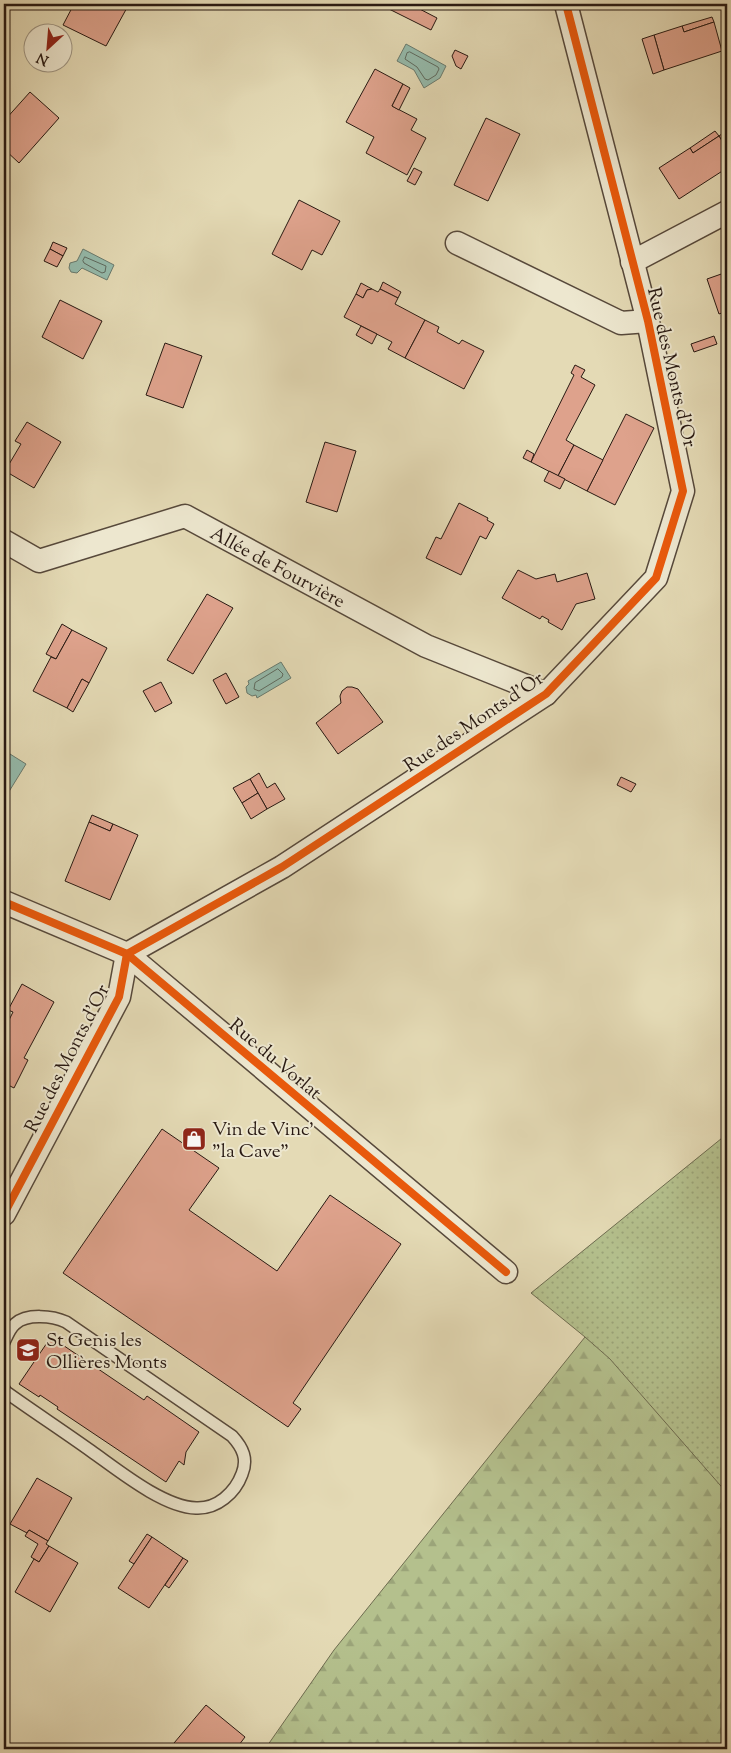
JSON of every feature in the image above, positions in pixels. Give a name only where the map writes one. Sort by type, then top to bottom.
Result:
[{"type":"street","name":"Rue des Monts d'Or","points":[[4,1214],[119,997],[127,954],[282,867],[546,694],[656,578],[683,491],[648,321],[566,4]]},
{"type":"street","points":[[632,262],[727,212]]},
{"type":"street","points":[[457,243],[621,323],[648,321]]},
{"type":"street","name":"Allée de Fourvière","points":[[4,541],[39,561],[185,516],[426,646],[546,694]]},
{"type":"street","name":"Rue du Vorlat","points":[[4,902],[127,954],[506,1272]]},
{"type":"lane","points":[[4,1389],[140,1485],[173,1503],[196,1508],[211,1507],[223,1501],[241,1476],[244,1467],[244,1454],[232,1436],[66,1322],[58,1318],[28,1318],[14,1324],[5,1336]]},
{"type":"green space","points":[[727,1134],[727,1498],[585,1337],[531,1293]]},
{"type":"green space","points":[[585,1337],[610,1359],[727,1493],[727,1749],[265,1749],[334,1650]]},
{"type":"water","points":[[406,44],[446,66],[440,78],[424,88],[414,70],[397,61]]},
{"type":"water","points":[[83,249],[114,265],[107,280],[82,268],[77,273],[71,272],[69,268],[70,263],[77,261]]},
{"type":"water","points":[[281,662],[291,678],[257,698],[256,695],[252,696],[247,693],[248,681]]},
{"type":"water","points":[[10,754],[26,764],[5,798],[4,764]]},
{"type":"building","points":[[74,4],[129,4],[106,46],[72,29],[72,22],[65,22]]},
{"type":"building","points":[[386,4],[410,4],[437,18],[431,30],[385,7]]},
{"type":"building","points":[[712,17],[714,22],[684,32],[682,26]]},
{"type":"building","points":[[714,22],[722,51],[664,70],[654,35],[682,26],[684,32]]},
{"type":"building","points":[[654,35],[664,70],[653,74],[642,39]]},
{"type":"building","points":[[455,50],[468,56],[461,69],[456,66],[452,56]]},
{"type":"building","points":[[375,69],[403,84],[392,106],[417,119],[411,130],[426,138],[407,175],[366,153],[374,137],[346,122]]},
{"type":"building","points":[[403,84],[410,88],[399,110],[392,106]]},
{"type":"building","points":[[30,92],[59,118],[19,163],[4,149],[4,121]]},
{"type":"building","points":[[486,118],[520,134],[488,201],[454,185]]},
{"type":"building","points":[[727,130],[727,149],[719,136]]},
{"type":"building","points":[[715,131],[719,136],[693,153],[690,148]]},
{"type":"building","points":[[719,136],[727,149],[727,168],[679,199],[659,168],[690,148],[693,153]]},
{"type":"building","points":[[414,168],[422,172],[415,185],[407,181]]},
{"type":"building","points":[[299,200],[340,221],[322,255],[312,250],[302,270],[272,254]]},
{"type":"building","points":[[53,242],[67,248],[63,256],[50,249]]},
{"type":"building","points":[[50,249],[63,256],[57,267],[44,261]]},
{"type":"building","points":[[727,272],[727,311],[719,314],[707,279]]},
{"type":"building","points":[[383,282],[401,292],[398,298],[380,289]]},
{"type":"building","points":[[361,283],[372,289],[367,290],[363,298],[356,294]]},
{"type":"building","points":[[372,289],[378,292],[380,289],[398,298],[395,304],[425,320],[405,358],[388,349],[392,342],[344,317],[356,294],[363,298],[367,290]]},
{"type":"building","points":[[60,300],[102,321],[83,359],[42,337]]},
{"type":"building","points":[[425,320],[439,327],[437,332],[459,344],[462,340],[484,351],[464,389],[405,358]]},
{"type":"building","points":[[361,326],[377,334],[372,344],[356,335]]},
{"type":"building","points":[[714,336],[717,344],[694,352],[691,344]]},
{"type":"building","points":[[165,343],[202,356],[183,408],[146,395]]},
{"type":"building","points":[[575,365],[585,370],[581,377],[595,385],[566,440],[574,445],[558,476],[531,462],[574,375],[571,373]]},
{"type":"building","points":[[626,414],[654,428],[615,505],[587,491]]},
{"type":"building","points":[[27,422],[61,442],[34,488],[5,471],[21,444],[15,441]]},
{"type":"building","points":[[325,442],[356,451],[337,512],[306,502]]},
{"type":"building","points":[[574,445],[603,460],[587,491],[558,476]]},
{"type":"building","points":[[527,450],[534,454],[531,462],[523,458]]},
{"type":"building","points":[[549,471],[565,479],[560,489],[544,481]]},
{"type":"building","points":[[459,503],[488,518],[487,520],[494,524],[486,539],[480,536],[461,575],[426,558],[436,537],[441,539]]},
{"type":"building","points":[[518,570],[536,579],[555,574],[557,582],[587,573],[595,599],[576,604],[562,630],[542,616],[540,619],[502,598]]},
{"type":"building","points":[[207,594],[233,608],[193,674],[167,660]]},
{"type":"building","points":[[62,624],[72,630],[56,659],[46,654]]},
{"type":"building","points":[[72,630],[107,648],[89,683],[82,679],[67,708],[33,691],[51,657],[56,659]]},
{"type":"building","points":[[226,673],[239,697],[226,704],[213,680]]},
{"type":"building","points":[[82,679],[89,683],[73,712],[67,708]]},
{"type":"building","points":[[161,682],[172,703],[155,712],[143,691]]},
{"type":"building","points":[[347,687],[358,689],[383,722],[338,754],[316,723],[341,703],[340,696]]},
{"type":"building","points":[[259,773],[267,788],[275,783],[285,799],[267,809],[250,779]]},
{"type":"building","points":[[621,777],[636,784],[631,792],[617,785]]},
{"type":"building","points":[[250,779],[258,793],[242,803],[233,788]]},
{"type":"building","points":[[258,793],[267,809],[251,819],[242,803]]},
{"type":"building","points":[[92,815],[113,824],[110,831],[89,822]]},
{"type":"building","points":[[89,822],[110,831],[113,824],[138,835],[110,900],[65,881]]},
{"type":"building","points":[[22,984],[54,1002],[24,1058],[28,1060],[14,1088],[4,1083],[4,1025],[13,1012],[8,1010]]},
{"type":"building","points":[[162,1129],[219,1168],[189,1210],[277,1271],[330,1195],[401,1244],[293,1403],[301,1409],[288,1427],[63,1273]]},
{"type":"building","points":[[51,1337],[144,1400],[147,1396],[199,1432],[186,1452],[184,1465],[179,1461],[166,1482],[57,1409],[58,1407],[40,1395],[39,1397],[19,1384]]},
{"type":"building","points":[[37,1478],[72,1498],[48,1541],[29,1530],[27,1533],[10,1524]]},
{"type":"building","points":[[29,1530],[48,1541],[46,1544],[49,1546],[39,1562],[31,1557],[38,1544],[25,1536]]},
{"type":"building","points":[[147,1534],[152,1537],[134,1564],[129,1561]]},
{"type":"building","points":[[152,1537],[183,1558],[149,1608],[118,1588]]},
{"type":"building","points":[[49,1546],[78,1563],[50,1612],[15,1592],[34,1559],[39,1562]]},
{"type":"building","points":[[183,1558],[188,1561],[169,1588],[165,1585]]},
{"type":"building","points":[[206,1705],[245,1737],[236,1749],[169,1749]]},
{"type":"cycle path","points":[[4,1214],[119,997],[127,954],[282,867],[546,694],[656,578],[683,491],[648,321],[566,4]]},
{"type":"cycle path","points":[[4,902],[127,954],[506,1272]]},
{"type":"place","name":"Vin de Vinc' \"la Cave\"","points":[[194,1139]]},
{"type":"place","name":"St Genis les Ollières Monts","points":[[28,1350]]}]
